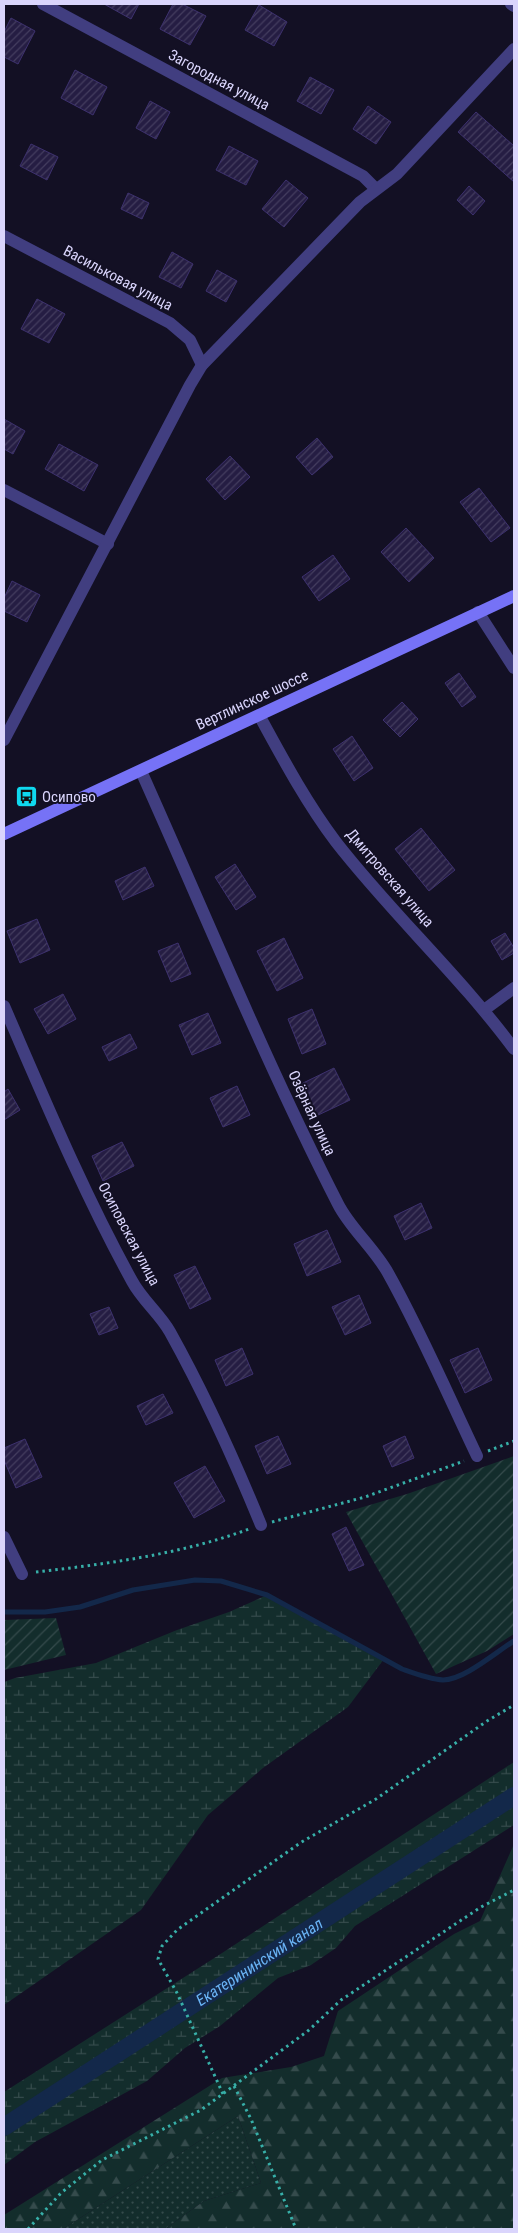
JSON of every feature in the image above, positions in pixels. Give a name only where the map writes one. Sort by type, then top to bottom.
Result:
[{"type":"main road","name":"Вертлинское шоссе","points":[[4,834],[514,596]]},
{"type":"street","name":"Загородная улица","points":[[43,4],[363,176],[376,189]]},
{"type":"street","points":[[4,740],[202,365],[360,202],[397,174],[514,49]]},
{"type":"street","name":"Васильковая улица","points":[[4,236],[170,323],[190,340],[202,365]]},
{"type":"street","points":[[4,490],[108,544]]},
{"type":"street","points":[[478,612],[514,668]]},
{"type":"street","name":"Дмитровская улица","points":[[259,715],[297,785],[337,842],[484,1010],[514,1050]]},
{"type":"street","name":"Озёрная улица","points":[[141,771],[303,1134],[340,1208],[375,1252],[387,1271],[412,1318],[477,1456]]},
{"type":"street","points":[[484,1010],[514,988]]},
{"type":"street","name":"Осиповская улица","points":[[4,1006],[49,1111],[109,1236],[133,1283],[174,1339],[227,1443],[261,1525]]},
{"type":"street","points":[[4,1537],[22,1574]]},
{"type":"path","points":[[22,1574],[148,1555],[228,1537],[261,1525],[365,1497],[514,1442]]},
{"type":"path","points":[[223,2094],[177,1993],[158,1959],[162,1946],[176,1930],[300,1843],[376,1799],[487,1721],[514,1705]]},
{"type":"path","points":[[28,2229],[61,2193],[102,2160],[201,2110],[309,2030],[340,2000],[481,1907],[514,1890]]},
{"type":"path","points":[[234,2086],[251,2119],[296,2229]]},
{"type":"green space","points":[[514,1456],[514,1634],[487,1651],[436,1674],[346,1512],[407,1494]]},
{"type":"green space","points":[[267,1595],[384,1659],[348,1707],[263,1768],[208,1815],[141,1910],[4,2005],[4,1682],[15,1678],[96,1663],[177,1630],[229,1612]]},
{"type":"green space","points":[[56,1618],[66,1655],[4,1670],[4,1620]]},
{"type":"green space","points":[[514,1762],[514,1825],[355,1926],[336,1948],[311,1965],[278,1978],[220,2026],[185,2048],[147,2081],[35,2142],[4,2165],[4,2092],[219,1955]]},
{"type":"green space","points":[[514,1844],[514,2229],[165,2229],[204,2201],[261,2183],[238,2116],[63,2229],[4,2229],[4,2215],[222,2078],[291,2067],[324,2056],[338,2011],[454,1934],[480,1921]]},
{"type":"green space","points":[[238,2116],[261,2183],[204,2201],[165,2229],[63,2229]]},
{"type":"building","points":[[104,4],[139,4],[131,19]]},
{"type":"building","points":[[173,4],[182,4],[206,16],[190,45],[160,29]]},
{"type":"building","points":[[259,5],[287,22],[274,46],[245,30]]},
{"type":"building","points":[[11,18],[35,31],[18,64],[4,57],[4,32]]},
{"type":"building","points":[[75,70],[107,87],[93,115],[61,98]]},
{"type":"building","points":[[310,77],[334,90],[321,114],[297,101]]},
{"type":"building","points":[[150,101],[170,112],[156,139],[136,128]]},
{"type":"building","points":[[368,106],[391,122],[376,144],[353,129]]},
{"type":"building","points":[[476,112],[514,146],[514,182],[458,132]]},
{"type":"building","points":[[31,144],[58,157],[47,180],[20,166]]},
{"type":"building","points":[[229,146],[258,161],[246,185],[216,170]]},
{"type":"building","points":[[286,180],[308,198],[284,227],[262,209]]},
{"type":"building","points":[[469,186],[485,201],[473,215],[457,200]]},
{"type":"building","points":[[128,193],[149,203],[142,219],[121,209]]},
{"type":"building","points":[[172,252],[193,264],[181,288],[159,277]]},
{"type":"building","points":[[217,270],[237,281],[226,302],[206,291]]},
{"type":"building","points":[[37,299],[65,314],[49,343],[21,329]]},
{"type":"building","points":[[4,419],[25,431],[13,454],[4,449]]},
{"type":"building","points":[[317,438],[333,457],[312,475],[296,457]]},
{"type":"building","points":[[59,444],[98,465],[84,491],[45,469]]},
{"type":"building","points":[[230,456],[250,477],[225,500],[206,479]]},
{"type":"building","points":[[479,488],[510,528],[491,542],[460,502]]},
{"type":"building","points":[[406,528],[434,558],[409,582],[381,552]]},
{"type":"building","points":[[333,555],[350,579],[319,601],[302,577]]},
{"type":"building","points":[[12,581],[40,595],[27,622],[4,611],[4,598]]},
{"type":"building","points":[[459,673],[476,697],[462,707],[445,683]]},
{"type":"building","points":[[402,702],[418,719],[400,737],[383,720]]},
{"type":"building","points":[[352,736],[373,768],[354,781],[333,749]]},
{"type":"building","points":[[421,828],[455,870],[429,891],[395,849]]},
{"type":"building","points":[[235,864],[256,897],[236,910],[215,877]]},
{"type":"building","points":[[145,867],[154,886],[123,900],[115,881]]},
{"type":"building","points":[[37,919],[50,950],[20,963],[7,931]]},
{"type":"building","points":[[505,933],[514,948],[514,953],[502,960],[491,941]]},
{"type":"building","points":[[284,938],[303,978],[277,991],[257,951]]},
{"type":"building","points":[[178,943],[191,974],[171,982],[158,951]]},
{"type":"building","points":[[63,994],[76,1019],[48,1034],[34,1009]]},
{"type":"building","points":[[312,1009],[326,1044],[302,1054],[288,1019]]},
{"type":"building","points":[[208,1013],[221,1043],[192,1055],[179,1025]]},
{"type":"building","points":[[130,1034],[137,1048],[109,1061],[102,1047]]},
{"type":"building","points":[[334,1068],[350,1100],[314,1117],[299,1085]]},
{"type":"building","points":[[237,1086],[250,1115],[223,1127],[210,1098]]},
{"type":"building","points":[[8,1089],[20,1110],[4,1120],[4,1092]]},
{"type":"building","points":[[122,1142],[134,1166],[103,1181],[92,1156]]},
{"type":"building","points":[[421,1203],[432,1228],[405,1240],[394,1216]]},
{"type":"building","points":[[327,1230],[341,1262],[307,1276],[294,1244]]},
{"type":"building","points":[[195,1266],[211,1299],[190,1309],[174,1275]]},
{"type":"building","points":[[359,1295],[371,1323],[345,1335],[332,1307]]},
{"type":"building","points":[[109,1307],[118,1328],[99,1335],[90,1314]]},
{"type":"building","points":[[242,1348],[253,1374],[226,1386],[215,1360]]},
{"type":"building","points":[[478,1348],[492,1380],[465,1393],[450,1360]]},
{"type":"building","points":[[163,1394],[173,1413],[146,1425],[137,1406]]},
{"type":"building","points":[[278,1436],[291,1464],[267,1474],[255,1446]]},
{"type":"building","points":[[405,1436],[414,1458],[392,1467],[383,1446]]},
{"type":"building","points":[[25,1439],[42,1477],[16,1488],[4,1460],[4,1448]]},
{"type":"building","points":[[205,1466],[225,1501],[194,1518],[174,1483]]},
{"type":"building","points":[[346,1527],[364,1565],[349,1571],[332,1534]]},
{"type":"waterway","points":[[4,1612],[45,1612],[80,1607],[133,1590],[195,1580],[221,1581],[267,1595],[402,1669],[433,1679],[451,1679],[470,1671],[514,1641]]},
{"type":"waterway","name":"Екатерининский канал","points":[[4,2127],[514,1796]]},
{"type":"place","name":"Осипово","points":[[26,797]]}]
